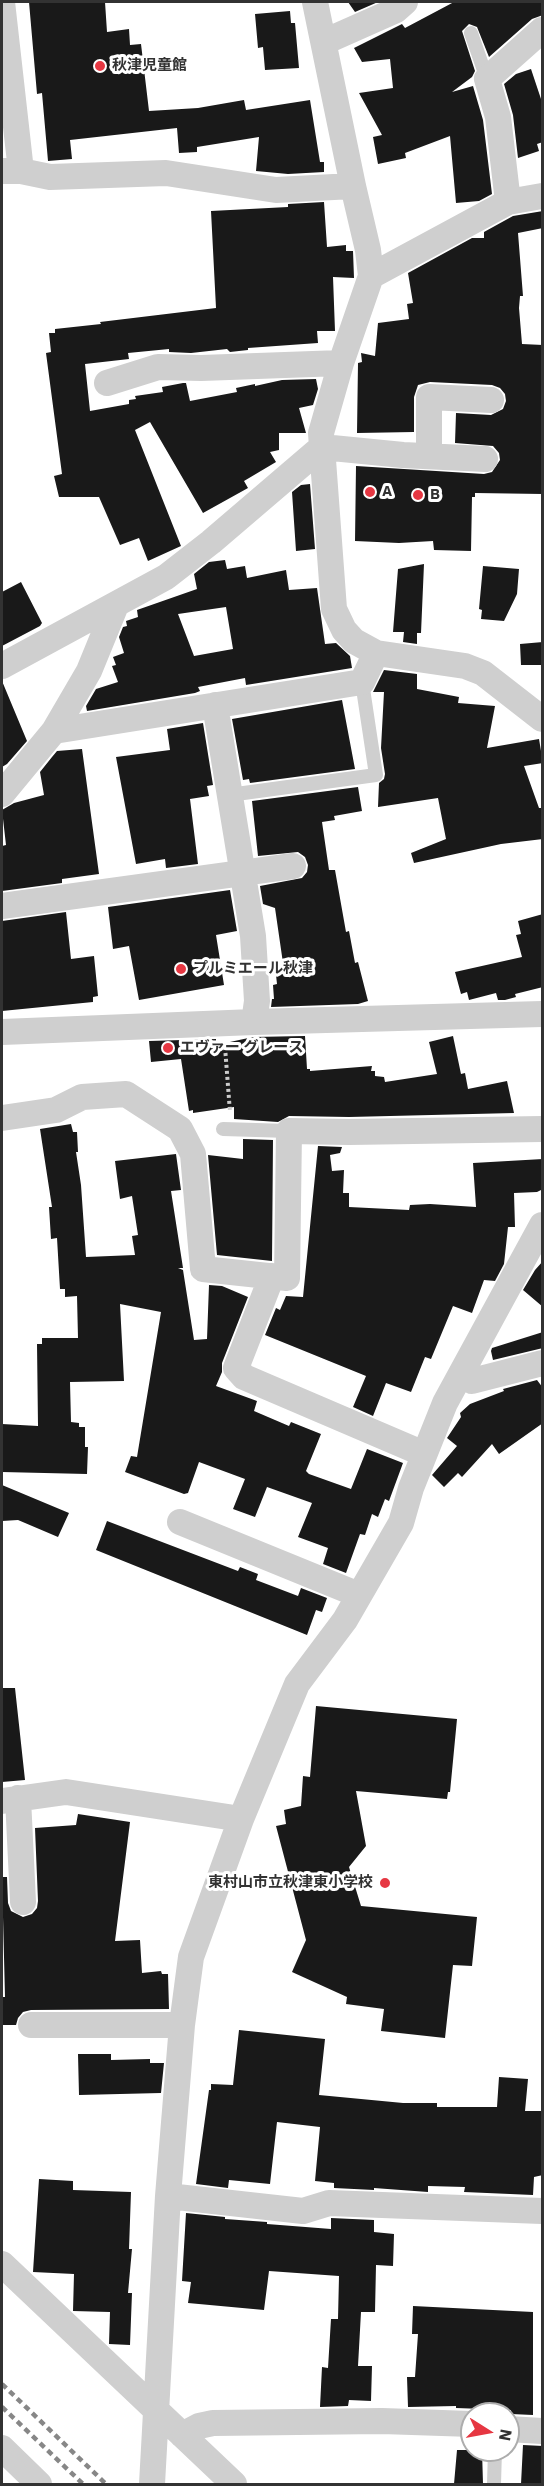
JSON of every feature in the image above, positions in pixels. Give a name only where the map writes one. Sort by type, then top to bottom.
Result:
[{"type":"street","points":[[2,2],[11,171],[50,177],[166,174],[276,190],[352,186]]},
{"type":"street","points":[[315,2],[352,186],[368,250],[371,276],[341,363],[321,433],[334,609],[344,630],[354,641],[375,652],[465,666],[483,673],[543,719]]},
{"type":"street","points":[[324,42],[396,9],[405,2]]},
{"type":"street","points":[[508,202],[498,117],[487,79],[543,30]]},
{"type":"street","points":[[371,276],[508,202],[543,196]]},
{"type":"street","points":[[107,383],[158,367],[201,368],[341,363]]},
{"type":"street","points":[[429,456],[429,397],[491,400]]},
{"type":"street","points":[[2,666],[166,578],[322,447],[485,459]]},
{"type":"street","points":[[2,794],[54,731],[89,671],[116,605]]},
{"type":"street","points":[[54,731],[362,682],[375,652]]},
{"type":"street","points":[[215,705],[253,936],[257,1001],[254,1022]]},
{"type":"street","points":[[2,906],[293,866]]},
{"type":"street","points":[[2,1032],[543,1014]]},
{"type":"street","points":[[2,1118],[56,1110],[82,1097],[126,1094],[180,1129],[193,1154],[203,1269],[287,1278],[289,1131],[543,1129]]},
{"type":"street","points":[[152,2484],[168,2196],[182,2025],[191,1957],[241,1819],[297,1684],[345,1620],[401,1523],[411,1488],[445,1403],[543,1225]]},
{"type":"street","points":[[272,1276],[236,1368],[244,1377],[424,1454]]},
{"type":"street","points":[[462,1375],[472,1381],[543,1363]]},
{"type":"street","points":[[180,1522],[359,1595]]},
{"type":"street","points":[[24,1902],[10,1799],[66,1792],[241,1819]]},
{"type":"street","points":[[31,2025],[182,2025]]},
{"type":"street","points":[[168,2196],[303,2211],[329,2203],[543,2211]]},
{"type":"street","points":[[2,2264],[155,2418],[182,2435],[234,2484]]},
{"type":"street","points":[[182,2435],[199,2426],[213,2423],[382,2421],[460,2424]]},
{"type":"street","points":[[520,2430],[543,2431]]},
{"type":"street","points":[[2,2448],[39,2484]]},
{"type":"lane","points":[[471,33],[487,79]]},
{"type":"lane","points":[[229,795],[376,775],[362,682]]},
{"type":"lane","points":[[227,1129],[289,1131]]},
{"type":"lane","points":[[494,2484],[495,2462]]},
{"type":"path","points":[[223,1023],[227,1129]]},
{"type":"building","points":[[29,2],[105,2],[107,32],[129,29],[130,45],[141,44],[149,111],[198,108],[244,100],[246,110],[310,100],[320,162],[324,162],[324,172],[288,174],[256,171],[259,137],[197,147],[197,152],[179,153],[177,128],[70,140],[72,159],[48,161],[42,93],[37,94]]},
{"type":"building","points":[[348,2],[378,2],[355,12]]},
{"type":"building","points":[[454,2],[543,2],[543,15],[532,19],[489,57],[477,27],[469,24],[462,31],[475,71],[472,77],[452,92],[473,86],[483,120],[492,194],[479,201],[456,203],[450,136],[405,153],[406,158],[378,164],[373,137],[382,135],[359,93],[393,88],[390,59],[362,62],[354,48],[402,24],[405,28]]},
{"type":"building","points":[[290,11],[291,23],[295,23],[299,68],[265,70],[263,47],[258,48],[255,14]]},
{"type":"building","points":[[531,69],[543,105],[543,142],[537,144],[539,151],[518,158],[513,115],[504,84],[516,74]]},
{"type":"building","points":[[324,202],[327,247],[346,245],[346,251],[353,251],[354,278],[333,277],[335,331],[317,331],[318,343],[248,348],[248,350],[230,352],[227,349],[191,353],[169,352],[169,349],[128,353],[129,359],[85,364],[90,411],[129,404],[129,400],[136,399],[135,396],[163,392],[162,387],[183,383],[186,383],[190,401],[237,392],[236,388],[255,384],[255,386],[282,380],[316,379],[318,389],[313,405],[299,408],[306,433],[279,433],[279,450],[270,452],[276,462],[244,481],[248,488],[203,513],[150,422],[135,430],[181,546],[148,561],[139,538],[120,545],[99,497],[59,497],[54,476],[62,474],[46,353],[51,352],[49,333],[55,333],[55,329],[101,324],[100,322],[216,308],[211,211],[288,207],[288,204]]},
{"type":"building","points":[[543,211],[543,228],[518,233],[523,296],[520,296],[519,308],[522,344],[543,345],[543,494],[475,493],[475,497],[472,497],[471,551],[434,550],[433,541],[399,543],[355,541],[356,466],[484,474],[492,472],[500,460],[499,453],[493,446],[455,443],[456,413],[491,415],[503,409],[506,401],[505,394],[500,388],[492,385],[430,382],[418,385],[414,397],[414,432],[357,433],[358,363],[362,362],[361,353],[375,356],[378,323],[409,319],[407,304],[413,303],[408,273],[472,238],[484,238],[484,232],[513,216]]},
{"type":"building","points":[[310,484],[315,549],[296,551],[292,492],[301,485]]},
{"type":"building","points":[[225,560],[227,569],[245,566],[247,578],[286,570],[289,590],[317,588],[325,644],[336,643],[350,656],[352,668],[246,685],[245,678],[198,687],[200,691],[195,693],[87,711],[86,706],[96,689],[118,682],[112,666],[116,665],[113,657],[124,653],[119,637],[123,627],[127,626],[126,621],[138,617],[137,610],[197,589],[194,574],[209,562]],"holes":[[[226,607],[233,649],[194,656],[178,614]]]},
{"type":"building","points":[[424,564],[421,633],[417,633],[417,644],[403,642],[404,632],[393,632],[398,569]]},
{"type":"building","points":[[483,566],[519,569],[517,594],[504,621],[481,619],[482,610],[479,609]]},
{"type":"building","points":[[21,582],[42,623],[2,646],[2,592]]},
{"type":"building","points":[[543,642],[543,665],[521,665],[520,644]]},
{"type":"building","points":[[384,670],[417,674],[417,689],[459,697],[458,703],[495,706],[487,748],[539,739],[543,763],[524,766],[539,808],[541,808],[543,839],[501,844],[414,863],[411,853],[446,839],[438,798],[378,807],[379,783],[384,779],[385,774],[381,748],[384,692],[373,692]]},
{"type":"building","points":[[2,681],[27,741],[2,767]]},
{"type":"building","points":[[342,700],[355,769],[250,783],[249,779],[243,780],[232,719]]},
{"type":"building","points":[[203,723],[213,785],[207,786],[209,796],[190,799],[198,864],[166,868],[165,859],[136,864],[116,757],[170,750],[167,729]]},
{"type":"building","points":[[82,749],[99,874],[62,879],[62,883],[2,891],[2,846],[6,845],[2,810],[14,803],[44,795],[40,772],[57,751]]},
{"type":"building","points":[[358,787],[362,811],[334,816],[335,820],[322,822],[329,870],[335,870],[346,932],[349,931],[355,963],[358,962],[368,1001],[358,1004],[271,1007],[272,999],[274,999],[273,985],[277,984],[276,975],[281,974],[280,970],[284,970],[275,908],[263,904],[260,886],[302,878],[307,872],[308,865],[305,857],[298,852],[258,856],[252,801]]},
{"type":"building","points":[[230,890],[237,931],[216,935],[224,985],[139,1000],[129,946],[113,949],[108,907]]},
{"type":"building","points":[[66,912],[71,959],[94,956],[98,996],[93,997],[93,1002],[2,1011],[2,921]]},
{"type":"building","points":[[543,914],[543,987],[515,994],[516,997],[505,1000],[498,1000],[496,993],[469,1000],[467,992],[461,994],[455,972],[522,957],[516,935],[521,934],[518,921]]},
{"type":"building","points":[[305,1036],[307,1069],[310,1071],[372,1066],[371,1071],[375,1071],[375,1076],[384,1077],[385,1082],[437,1074],[429,1042],[453,1036],[461,1074],[465,1073],[468,1089],[507,1081],[514,1113],[289,1116],[278,1122],[234,1119],[234,1107],[193,1113],[193,1110],[189,1111],[181,1059],[151,1062],[149,1041],[216,1039],[216,1045],[253,1037]]},
{"type":"building","points":[[71,1124],[73,1132],[77,1132],[78,1152],[76,1152],[81,1185],[86,1257],[135,1255],[132,1236],[138,1235],[132,1196],[120,1199],[115,1161],[176,1154],[181,1190],[171,1191],[183,1268],[178,1268],[183,1270],[194,1340],[207,1339],[209,1285],[222,1286],[248,1297],[222,1363],[222,1372],[216,1386],[257,1401],[254,1411],[289,1426],[291,1422],[321,1434],[306,1471],[309,1474],[351,1489],[367,1449],[403,1463],[389,1501],[385,1499],[378,1517],[372,1514],[365,1535],[360,1534],[346,1573],[323,1564],[328,1548],[298,1537],[312,1503],[267,1487],[255,1517],[233,1509],[245,1479],[199,1462],[188,1493],[184,1494],[125,1472],[131,1456],[137,1457],[161,1312],[120,1304],[124,1381],[70,1382],[71,1422],[79,1423],[79,1427],[85,1427],[85,1447],[88,1447],[87,1474],[2,1472],[2,1424],[38,1426],[37,1344],[42,1344],[42,1338],[78,1338],[77,1296],[65,1297],[65,1289],[60,1289],[57,1238],[51,1239],[49,1207],[52,1207],[40,1129]]},
{"type":"building","points":[[243,1139],[273,1140],[272,1261],[217,1255],[208,1155],[243,1159]]},
{"type":"building","points":[[318,1146],[342,1147],[340,1153],[330,1155],[332,1171],[344,1170],[343,1193],[349,1193],[349,1207],[409,1210],[410,1205],[430,1204],[476,1207],[473,1163],[543,1159],[543,1189],[537,1192],[514,1193],[515,1227],[508,1227],[504,1264],[495,1281],[484,1280],[472,1313],[453,1306],[431,1359],[425,1357],[411,1392],[386,1383],[373,1416],[353,1407],[366,1376],[265,1335],[276,1308],[280,1310],[286,1296],[303,1297]]},
{"type":"building","points":[[543,1261],[543,1307],[523,1290]]},
{"type":"building","points":[[543,1332],[543,1348],[493,1360],[492,1348]]},
{"type":"building","points":[[537,1380],[543,1388],[543,1423],[499,1454],[492,1444],[462,1477],[458,1473],[444,1487],[432,1475],[457,1446],[447,1438],[461,1417],[460,1413],[470,1404],[504,1391],[503,1389]]},
{"type":"building","points":[[2,1485],[69,1513],[58,1537],[18,1520],[2,1521]]},
{"type":"building","points":[[107,1521],[238,1571],[240,1567],[258,1574],[256,1580],[298,1596],[301,1588],[327,1598],[322,1612],[316,1610],[307,1635],[96,1550]]},
{"type":"building","points":[[2,1688],[15,1688],[25,1780],[2,1782]]},
{"type":"building","points":[[316,1706],[457,1719],[450,1792],[448,1792],[447,1799],[356,1791],[366,1846],[349,1867],[361,1906],[477,1917],[472,1966],[453,1965],[445,2038],[381,2031],[384,2009],[346,2004],[347,1997],[292,1972],[306,1940],[276,1826],[286,1824],[284,1810],[301,1806],[303,1776],[310,1777]]},
{"type":"building","points":[[78,1814],[130,1822],[115,1941],[140,1940],[142,1973],[161,1971],[162,1974],[168,1974],[169,2009],[31,2010],[23,2012],[16,2025],[2,2025],[2,1997],[5,1997],[2,1877],[7,1877],[8,1903],[11,1911],[23,1917],[32,1914],[37,1908],[38,1901],[35,1828],[76,1825]]},
{"type":"building","points":[[239,2030],[325,2039],[319,2095],[403,2103],[437,2103],[437,2107],[497,2107],[499,2077],[528,2079],[525,2111],[543,2111],[543,2175],[534,2177],[533,2195],[464,2192],[465,2187],[428,2186],[428,2192],[334,2188],[334,2183],[315,2181],[320,2127],[277,2122],[270,2184],[229,2180],[228,2188],[196,2184],[209,2090],[211,2090],[211,2084],[233,2085]]},
{"type":"building","points":[[78,2054],[111,2054],[111,2060],[150,2059],[150,2063],[164,2063],[161,2093],[79,2095]]},
{"type":"building","points":[[39,2179],[73,2181],[73,2190],[131,2192],[129,2249],[132,2249],[128,2293],[132,2293],[130,2345],[109,2344],[110,2312],[73,2311],[74,2274],[33,2272]]},
{"type":"building","points":[[186,2213],[267,2222],[267,2224],[331,2229],[331,2218],[374,2220],[374,2232],[394,2234],[393,2266],[376,2265],[375,2312],[361,2312],[358,2366],[372,2366],[371,2401],[349,2400],[348,2406],[320,2407],[322,2367],[328,2368],[331,2319],[338,2319],[339,2276],[269,2271],[264,2310],[188,2303],[191,2282],[182,2281]]},
{"type":"building","points":[[413,2306],[533,2312],[533,2415],[520,2414],[520,2402],[460,2402],[460,2408],[456,2406],[408,2407],[407,2377],[415,2377],[418,2334],[412,2334]]},
{"type":"building","points":[[523,2445],[543,2446],[543,2484],[521,2484]]},
{"type":"building","points":[[457,2450],[460,2450],[460,2462],[482,2462],[483,2484],[454,2484]]},
{"type":"railway","points":[[2,2384],[106,2484]]},
{"type":"railway","points":[[2,2407],[83,2484]]},
{"type":"place","name":"秋津児童館","points":[[100,66]]},
{"type":"place","name":"A","points":[[370,492]]},
{"type":"place","name":"B","points":[[418,495]]},
{"type":"place","name":"プルミエール秋津","points":[[181,969]]},
{"type":"place","name":"エヴァー グレース","points":[[168,1048]]},
{"type":"place","name":"東村山市立秋津東小学校","points":[[385,1883]]}]
